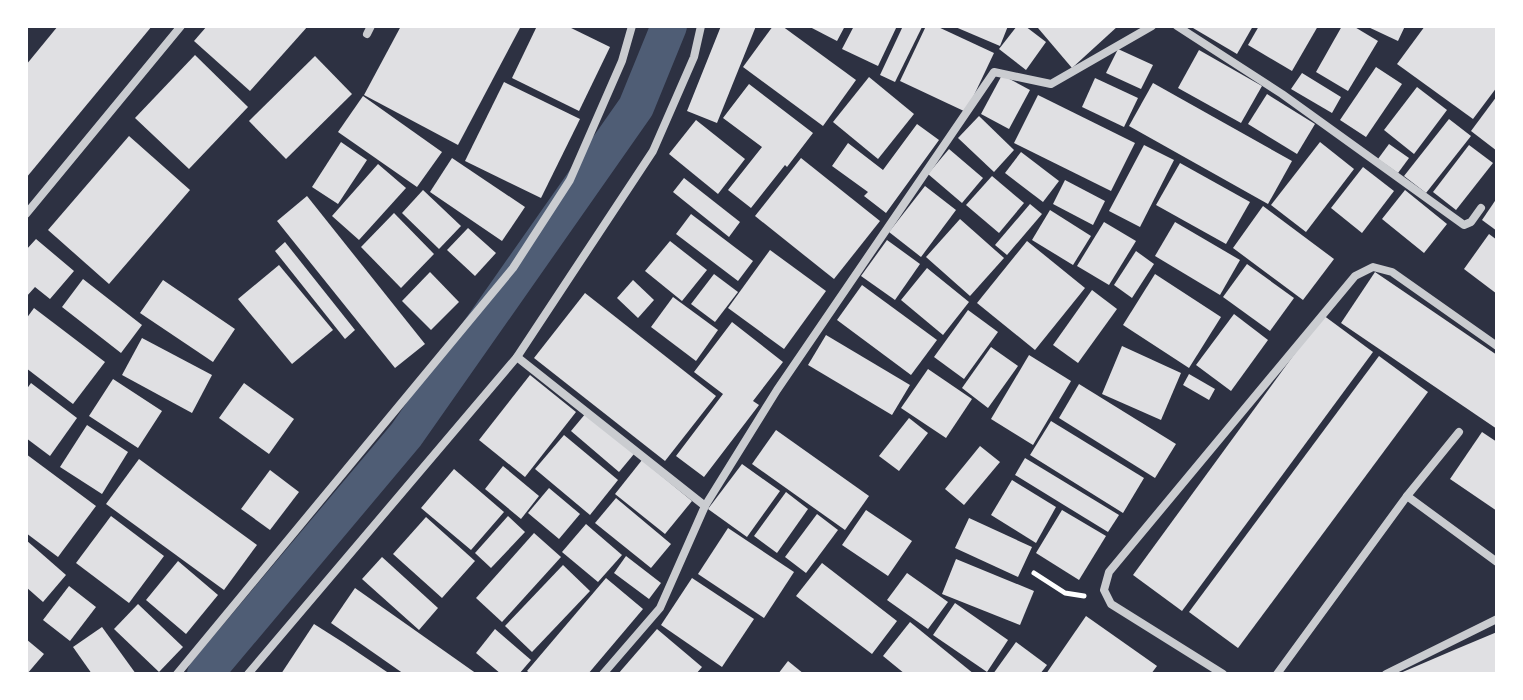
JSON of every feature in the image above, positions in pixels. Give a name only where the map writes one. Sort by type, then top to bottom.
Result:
[{"type":"street","points":[[26,214],[181,26]]},
{"type":"street","points":[[177,674],[513,268],[570,180],[622,61],[632,26]]},
{"type":"street","points":[[248,674],[517,357],[653,151],[694,57],[701,26]]},
{"type":"street","points":[[603,674],[660,608],[705,506],[777,390],[994,72],[1051,84],[1152,26]]},
{"type":"street","points":[[1177,26],[1282,94],[1464,225],[1471,222],[1481,208]]},
{"type":"street","points":[[1223,674],[1111,604],[1104,590],[1109,572],[1355,276],[1373,267],[1392,272],[1497,346]]},
{"type":"street","points":[[517,357],[705,506]]},
{"type":"street","points":[[1277,674],[1407,496],[1459,432]]},
{"type":"street","points":[[1407,496],[1497,562]]},
{"type":"street","points":[[1386,674],[1497,619]]},
{"type":"path","points":[[1034,573],[1065,593],[1084,596],[1104,590]]},
{"type":"building","points":[[58,26],[152,26],[26,178],[26,65]]},
{"type":"building","points":[[207,26],[308,26],[250,91],[194,41]]},
{"type":"building","points":[[401,26],[521,26],[458,145],[364,95]]},
{"type":"building","points":[[537,26],[567,26],[610,47],[579,111],[512,78]]},
{"type":"building","points":[[721,26],[756,26],[717,123],[687,111]]},
{"type":"building","points":[[773,26],[782,26],[856,80],[823,126],[743,67]]},
{"type":"building","points":[[808,26],[845,26],[837,41]]},
{"type":"building","points":[[854,26],[897,26],[878,66],[842,49]]},
{"type":"building","points":[[903,26],[922,27],[895,82],[880,75]]},
{"type":"building","points":[[926,26],[936,26],[994,53],[966,112],[900,81]]},
{"type":"building","points":[[953,26],[1008,26],[1000,46]]},
{"type":"building","points":[[1017,26],[1025,26],[1046,42],[1026,70],[999,49]]},
{"type":"building","points":[[1118,26],[1072,68],[1038,28]]},
{"type":"building","points":[[1194,26],[1253,26],[1237,54]]},
{"type":"building","points":[[1259,26],[1318,26],[1292,71],[1248,45]]},
{"type":"building","points":[[1342,26],[1353,26],[1378,41],[1348,91],[1316,72]]},
{"type":"building","points":[[1366,26],[1405,26],[1398,41]]},
{"type":"building","points":[[1425,26],[1497,26],[1497,87],[1473,119],[1397,64]]},
{"type":"building","points":[[1118,49],[1153,65],[1141,89],[1106,73]]},
{"type":"building","points":[[1199,50],[1262,86],[1241,123],[1178,88]]},
{"type":"building","points":[[195,55],[248,107],[189,169],[135,118]]},
{"type":"building","points":[[315,56],[352,94],[286,159],[249,121]]},
{"type":"building","points":[[1376,67],[1402,84],[1366,137],[1340,120]]},
{"type":"building","points":[[1302,73],[1341,97],[1332,113],[1291,89]]},
{"type":"building","points":[[1002,75],[1030,90],[1009,129],[981,114]]},
{"type":"building","points":[[869,77],[914,114],[878,159],[833,122]]},
{"type":"building","points":[[1095,78],[1138,98],[1124,127],[1082,107]]},
{"type":"building","points":[[504,82],[580,119],[541,198],[465,161]]},
{"type":"building","points":[[1153,83],[1292,161],[1268,204],[1129,126]]},
{"type":"building","points":[[749,84],[813,133],[751,208],[728,190],[762,147],[723,118]]},
{"type":"building","points":[[1417,87],[1447,110],[1414,154],[1384,130]]},
{"type":"building","points":[[1267,94],[1315,124],[1297,154],[1248,124]]},
{"type":"building","points":[[1038,95],[1135,143],[1111,191],[1014,143]]},
{"type":"building","points":[[363,96],[442,152],[417,187],[338,132]]},
{"type":"building","points":[[1497,96],[1497,151],[1471,131]]},
{"type":"building","points":[[979,116],[1014,150],[994,172],[958,138]]},
{"type":"building","points":[[1449,119],[1471,136],[1426,193],[1404,176]]},
{"type":"building","points":[[696,120],[745,159],[718,194],[669,154]]},
{"type":"building","points":[[917,124],[939,140],[886,213],[864,196],[868,192],[832,166],[848,143],[883,170]]},
{"type":"building","points":[[129,136],[190,190],[109,284],[48,230]]},
{"type":"building","points":[[341,142],[367,160],[338,204],[312,187]]},
{"type":"building","points":[[1320,142],[1354,169],[1306,232],[1271,205]]},
{"type":"building","points":[[1389,144],[1409,158],[1398,173],[1378,159]]},
{"type":"building","points":[[1144,145],[1174,160],[1140,227],[1109,211]]},
{"type":"building","points":[[1469,145],[1493,163],[1456,210],[1433,192]]},
{"type":"building","points":[[949,149],[983,178],[962,203],[928,174]]},
{"type":"building","points":[[1021,152],[1059,181],[1043,202],[1005,173]]},
{"type":"building","points":[[452,158],[525,207],[502,241],[430,192]]},
{"type":"building","points":[[801,158],[880,221],[834,279],[755,216]]},
{"type":"building","points":[[1180,163],[1250,202],[1226,244],[1156,205]]},
{"type":"building","points":[[378,164],[406,188],[359,240],[332,216]]},
{"type":"building","points":[[1363,167],[1394,191],[1362,233],[1331,208]]},
{"type":"building","points":[[992,176],[1024,203],[999,233],[966,205]]},
{"type":"building","points":[[684,178],[740,222],[729,237],[673,192]]},
{"type":"building","points":[[1065,180],[1105,201],[1093,225],[1053,204]]},
{"type":"building","points":[[925,186],[956,210],[921,257],[889,232]]},
{"type":"building","points":[[423,190],[461,226],[439,249],[402,213]]},
{"type":"building","points":[[1405,190],[1447,224],[1424,253],[1382,219]]},
{"type":"building","points":[[307,196],[425,344],[395,368],[277,221]]},
{"type":"building","points":[[1497,198],[1497,231],[1482,220]]},
{"type":"building","points":[[1030,204],[1042,214],[1007,255],[995,245]]},
{"type":"building","points":[[1263,206],[1334,259],[1303,300],[1233,248]]},
{"type":"building","points":[[1050,210],[1091,236],[1073,265],[1032,240]]},
{"type":"building","points":[[394,213],[434,254],[401,288],[361,247]]},
{"type":"building","points":[[691,214],[753,261],[738,281],[676,234]]},
{"type":"building","points":[[960,219],[1004,258],[970,296],[926,257]]},
{"type":"building","points":[[1104,222],[1136,241],[1109,285],[1077,266]]},
{"type":"building","points":[[1175,222],[1240,260],[1220,295],[1155,256]]},
{"type":"building","points":[[468,228],[496,253],[475,276],[447,250]]},
{"type":"building","points":[[1489,234],[1497,240],[1497,294],[1464,269]]},
{"type":"building","points":[[36,239],[74,271],[50,299],[35,287],[26,297],[26,250]]},
{"type":"building","points":[[887,240],[920,264],[895,300],[861,276]]},
{"type":"building","points":[[670,241],[707,270],[682,301],[645,271]]},
{"type":"building","points":[[1027,241],[1085,288],[1035,350],[977,303]]},
{"type":"building","points":[[285,242],[355,330],[345,339],[275,251]]},
{"type":"building","points":[[770,250],[826,291],[784,349],[728,308]]},
{"type":"building","points":[[1136,251],[1154,264],[1132,298],[1114,285]]},
{"type":"building","points":[[1247,264],[1294,298],[1270,331],[1223,297]]},
{"type":"building","points":[[279,265],[333,330],[292,364],[238,299]]},
{"type":"building","points":[[927,268],[969,302],[943,335],[901,300]]},
{"type":"building","points":[[430,272],[459,302],[431,330],[402,301]]},
{"type":"building","points":[[1375,272],[1497,355],[1497,429],[1341,323]]},
{"type":"building","points":[[714,274],[738,292],[715,322],[691,304]]},
{"type":"building","points":[[1155,274],[1221,317],[1189,368],[1123,325]]},
{"type":"building","points":[[83,279],[142,325],[121,353],[62,307]]},
{"type":"building","points":[[163,280],[235,329],[213,362],[140,313]]},
{"type":"building","points":[[633,280],[654,300],[638,318],[617,298]]},
{"type":"building","points":[[862,285],[937,340],[911,375],[837,320]]},
{"type":"building","points":[[1092,290],[1117,309],[1078,363],[1053,345]]},
{"type":"building","points":[[585,293],[716,396],[665,461],[534,358]]},
{"type":"building","points":[[673,297],[718,330],[696,361],[651,327]]},
{"type":"building","points":[[34,308],[105,362],[73,404],[26,368],[26,319]]},
{"type":"building","points":[[968,310],[998,332],[964,379],[934,357]]},
{"type":"building","points":[[1234,314],[1268,340],[1231,391],[1196,365]]},
{"type":"building","points":[[1323,315],[1373,352],[1182,611],[1133,575]]},
{"type":"building","points":[[732,322],[783,362],[753,401],[759,405],[704,477],[676,456],[723,394],[694,372]]},
{"type":"building","points":[[826,335],[910,385],[892,415],[808,365]]},
{"type":"building","points":[[142,338],[212,375],[192,413],[122,375]]},
{"type":"building","points":[[1122,346],[1181,373],[1161,420],[1102,394]]},
{"type":"building","points":[[991,347],[1018,366],[988,408],[962,388]]},
{"type":"building","points":[[1029,355],[1071,381],[1033,445],[991,419]]},
{"type":"building","points":[[1379,356],[1428,392],[1238,648],[1189,612]]},
{"type":"building","points":[[928,369],[972,399],[946,438],[901,408]]},
{"type":"building","points":[[1189,374],[1215,389],[1209,400],[1183,385]]},
{"type":"building","points":[[530,375],[576,412],[525,477],[479,440]]},
{"type":"building","points":[[113,379],[162,411],[138,448],[89,416]]},
{"type":"building","points":[[31,383],[77,418],[50,456],[26,438],[26,390]]},
{"type":"building","points":[[244,383],[294,419],[269,454],[219,418]]},
{"type":"building","points":[[1079,384],[1176,444],[1155,478],[1059,418]]},
{"type":"building","points":[[586,413],[634,454],[619,472],[571,431]]},
{"type":"building","points":[[909,418],[928,433],[899,471],[879,456]]},
{"type":"building","points":[[1051,421],[1144,478],[1123,513],[1030,455]]},
{"type":"building","points":[[87,425],[128,452],[102,494],[60,467]]},
{"type":"building","points":[[776,430],[869,496],[845,530],[752,464]]},
{"type":"building","points":[[1482,432],[1497,442],[1497,511],[1450,479]]},
{"type":"building","points":[[564,435],[618,480],[590,515],[535,469]]},
{"type":"building","points":[[980,446],[1000,462],[964,505],[945,489]]},
{"type":"building","points":[[26,454],[96,506],[58,557],[26,533]]},
{"type":"building","points":[[1025,458],[1119,515],[1108,532],[1015,475]]},
{"type":"building","points":[[139,459],[257,545],[224,590],[106,504]]},
{"type":"building","points":[[642,460],[692,501],[665,534],[615,494]]},
{"type":"building","points":[[742,464],[780,491],[747,537],[708,509]]},
{"type":"building","points":[[503,466],[539,496],[521,519],[485,489]]},
{"type":"building","points":[[454,469],[504,512],[471,550],[421,508]]},
{"type":"building","points":[[270,470],[299,492],[270,530],[241,509]]},
{"type":"building","points":[[1012,480],[1056,507],[1036,543],[991,515]]},
{"type":"building","points":[[549,488],[580,514],[559,539],[528,513]]},
{"type":"building","points":[[786,492],[808,509],[777,553],[754,536]]},
{"type":"building","points":[[616,498],[671,544],[651,568],[595,523]]},
{"type":"building","points":[[866,510],[912,541],[888,576],[842,545]]},
{"type":"building","points":[[1062,510],[1106,536],[1079,580],[1036,553]]},
{"type":"building","points":[[817,514],[838,530],[806,573],[785,557]]},
{"type":"building","points":[[111,516],[164,556],[129,603],[76,563]]},
{"type":"building","points":[[508,516],[525,532],[491,568],[475,553]]},
{"type":"building","points":[[426,517],[475,561],[442,598],[393,554]]},
{"type":"building","points":[[969,518],[1032,547],[1018,577],[955,548]]},
{"type":"building","points":[[586,524],[622,555],[598,582],[562,552]]},
{"type":"building","points":[[728,528],[794,572],[764,618],[698,574]]},
{"type":"building","points":[[534,533],[561,557],[502,622],[476,598]]},
{"type":"building","points":[[26,540],[66,575],[43,602],[26,587]]},
{"type":"building","points":[[626,556],[661,583],[649,599],[614,573]]},
{"type":"building","points":[[382,557],[438,608],[419,630],[362,579]]},
{"type":"building","points":[[956,559],[1034,591],[1020,625],[942,594]]},
{"type":"building","points":[[178,561],[218,595],[186,634],[146,600]]},
{"type":"building","points":[[822,563],[897,621],[872,654],[796,596]]},
{"type":"building","points":[[563,565],[590,591],[532,652],[505,626]]},
{"type":"building","points":[[907,573],[948,602],[928,629],[887,600]]},
{"type":"building","points":[[606,578],[643,609],[588,674],[531,674],[527,671]]},
{"type":"building","points":[[692,578],[754,619],[722,667],[661,625]]},
{"type":"building","points":[[69,586],[96,607],[70,641],[43,620]]},
{"type":"building","points":[[355,588],[477,674],[404,674],[331,623]]},
{"type":"building","points":[[955,603],[1008,640],[987,672],[933,635]]},
{"type":"building","points":[[138,604],[183,647],[159,672],[114,629]]},
{"type":"building","points":[[1086,616],[1157,666],[1151,674],[1046,674]]},
{"type":"building","points":[[910,622],[974,674],[905,674],[883,656]]},
{"type":"building","points":[[314,624],[344,643],[390,674],[281,674]]},
{"type":"building","points":[[102,627],[136,674],[92,674],[73,647]]},
{"type":"building","points":[[495,629],[531,660],[519,674],[501,674],[476,653]]},
{"type":"building","points":[[657,629],[702,667],[696,674],[618,674]]},
{"type":"building","points":[[1497,632],[1497,674],[1398,674],[1454,650]]},
{"type":"building","points":[[26,639],[44,654],[27,674],[26,674]]},
{"type":"building","points":[[1016,642],[1047,665],[1040,674],[993,674]]},
{"type":"building","points":[[788,661],[804,674],[778,674]]},
{"type":"waterway","points":[[205,674],[406,435],[636,107],[669,26]]}]
